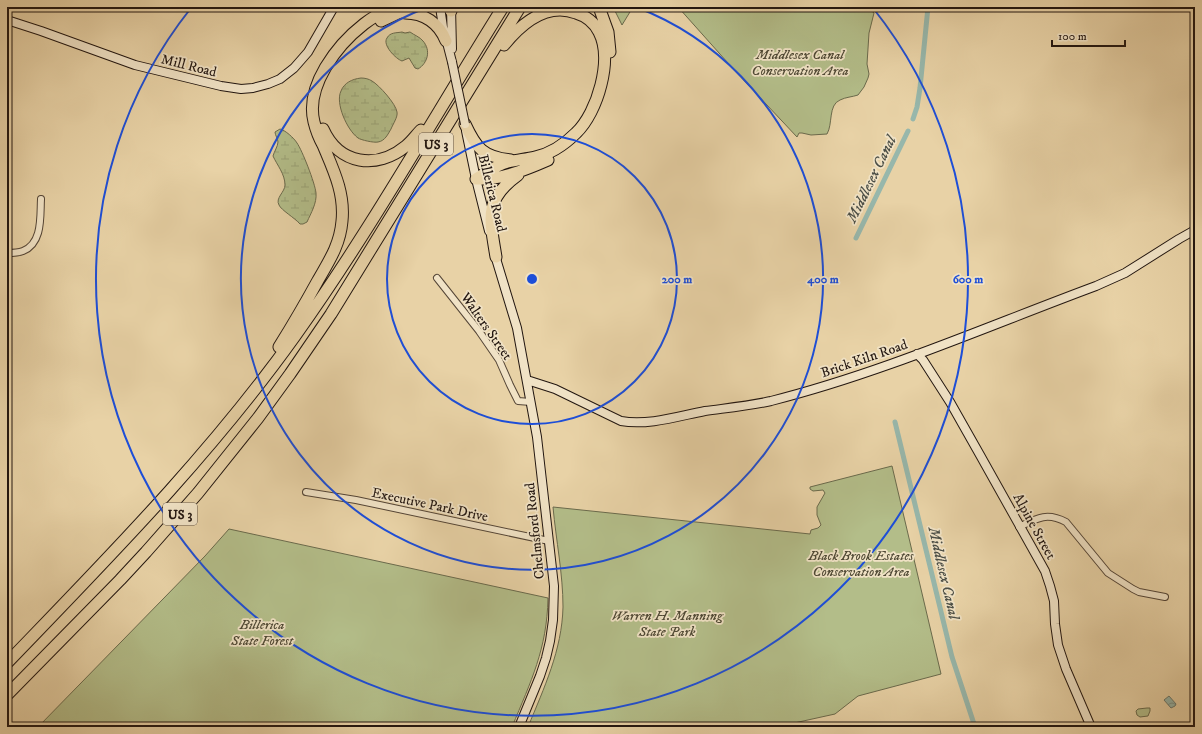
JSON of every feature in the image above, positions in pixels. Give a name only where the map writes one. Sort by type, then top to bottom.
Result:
[{"type":"highway","points":[[250,395],[331,258],[340,235],[343,210],[338,184],[313,118],[313,99],[316,86],[328,64],[351,36],[370,20],[395,10],[419,7]]},
{"type":"highway","name":"US 3","points":[[7,663],[167,495],[222,431],[294,338],[339,272],[502,7]]},
{"type":"highway","name":"US 3","points":[[7,695],[146,552],[194,498],[258,418],[331,314],[520,7]]},
{"type":"highway","points":[[476,179],[489,180],[503,177],[556,156],[573,144],[587,130],[598,112],[607,86],[609,70],[610,46],[608,32],[599,7]]},
{"type":"highway","points":[[446,40],[439,27],[434,22],[414,14],[395,10],[363,33],[341,57],[330,72],[322,90],[319,111],[322,126],[328,140],[340,152],[353,159],[371,161],[395,153],[405,147],[449,95]]},
{"type":"highway","points":[[476,179],[496,166],[515,160],[536,157],[557,148],[572,138],[584,125],[594,106],[601,82],[604,54],[603,42],[594,25],[583,15],[570,10],[555,10],[541,14],[528,21],[512,35],[479,74]]},
{"type":"highway","points":[[465,124],[474,142],[485,153],[496,158],[515,160]]},
{"type":"highway","points":[[496,257],[491,218],[494,200],[505,184],[528,168]]},
{"type":"main road","name":"Mill Road","points":[[7,20],[42,31],[135,65],[215,85],[241,89],[253,88],[268,84],[280,79],[294,68],[308,52],[334,7]]},
{"type":"main road","name":"Billerica Road","points":[[448,8],[443,27],[452,62],[484,215],[517,328]]},
{"type":"main road","name":"Billerica Road","points":[[448,8],[452,62]]},
{"type":"main road","name":"Brick Kiln Road","points":[[527,380],[555,389],[621,421],[646,422],[769,401],[843,380],[917,354],[1109,281],[1125,273],[1195,230]]},
{"type":"main road","name":"Chelmsford Road","points":[[517,328],[538,444],[554,590],[553,620],[550,641],[540,676],[519,727]]},
{"type":"main road","name":"Alpine Street","points":[[917,354],[924,360],[954,409],[1045,571],[1054,601],[1058,645],[1066,669],[1091,727]]},
{"type":"street","points":[[7,253],[24,251],[33,243],[39,230],[41,199]]},
{"type":"street","name":"Walters Street","points":[[437,278],[480,331],[499,360],[518,401],[531,402]]},
{"type":"street","name":"Executive Park Drive","points":[[306,492],[356,500],[549,541]]},
{"type":"street","points":[[1019,527],[1041,517],[1049,516],[1058,518],[1066,522],[1108,573],[1133,590],[1165,597]]},
{"type":"green space","points":[[613,7],[633,7],[622,25]]},
{"type":"green space","name":"Middlesex Canal Conservation Area","points":[[678,7],[867,7],[874,13],[869,33],[867,64],[869,74],[868,78],[858,95],[836,102],[832,110],[827,134],[811,135],[799,133],[797,137]]},
{"type":"green space","points":[[410,32],[420,38],[427,48],[428,52],[426,60],[418,69],[415,68],[409,58],[402,61],[396,58],[386,44],[387,38],[390,35]]},
{"type":"green space","points":[[361,78],[370,80],[379,86],[387,95],[397,112],[391,129],[386,137],[380,141],[371,142],[358,138],[350,129],[343,116],[340,102],[342,88],[354,79]]},
{"type":"green space","points":[[280,129],[289,134],[297,143],[308,167],[315,188],[315,204],[307,222],[303,224],[300,224],[282,209],[278,202],[279,197],[285,188],[285,181],[282,173],[273,156],[278,142],[275,132]]},
{"type":"green space","name":"Warren H. Manning State Park","points":[[892,466],[941,674],[858,696],[835,714],[776,727],[528,727],[556,654],[562,623],[562,582],[553,507],[810,534],[811,530],[818,528],[821,525],[817,515],[817,507],[825,493],[823,490],[813,491],[810,487]]},
{"type":"green space","name":"Billerica State Forest","points":[[229,529],[548,598],[545,633],[537,664],[512,727],[38,727],[205,556]]},
{"type":"green space","points":[[1150,708],[1148,716],[1140,717],[1137,715],[1136,711],[1138,709]]},
{"type":"water","points":[[1169,696],[1176,704],[1171,708],[1164,700]]},
{"type":"waterway","name":"Middlesex Canal","points":[[913,119],[917,107],[920,88],[928,7]]},
{"type":"waterway","name":"Middlesex Canal","points":[[856,238],[908,131]]},
{"type":"waterway","name":"Middlesex Canal","points":[[895,422],[952,657],[975,727]]},
{"type":"park label","name":"Black Brook Estates Conservation Area","points":[[861,564]]}]
